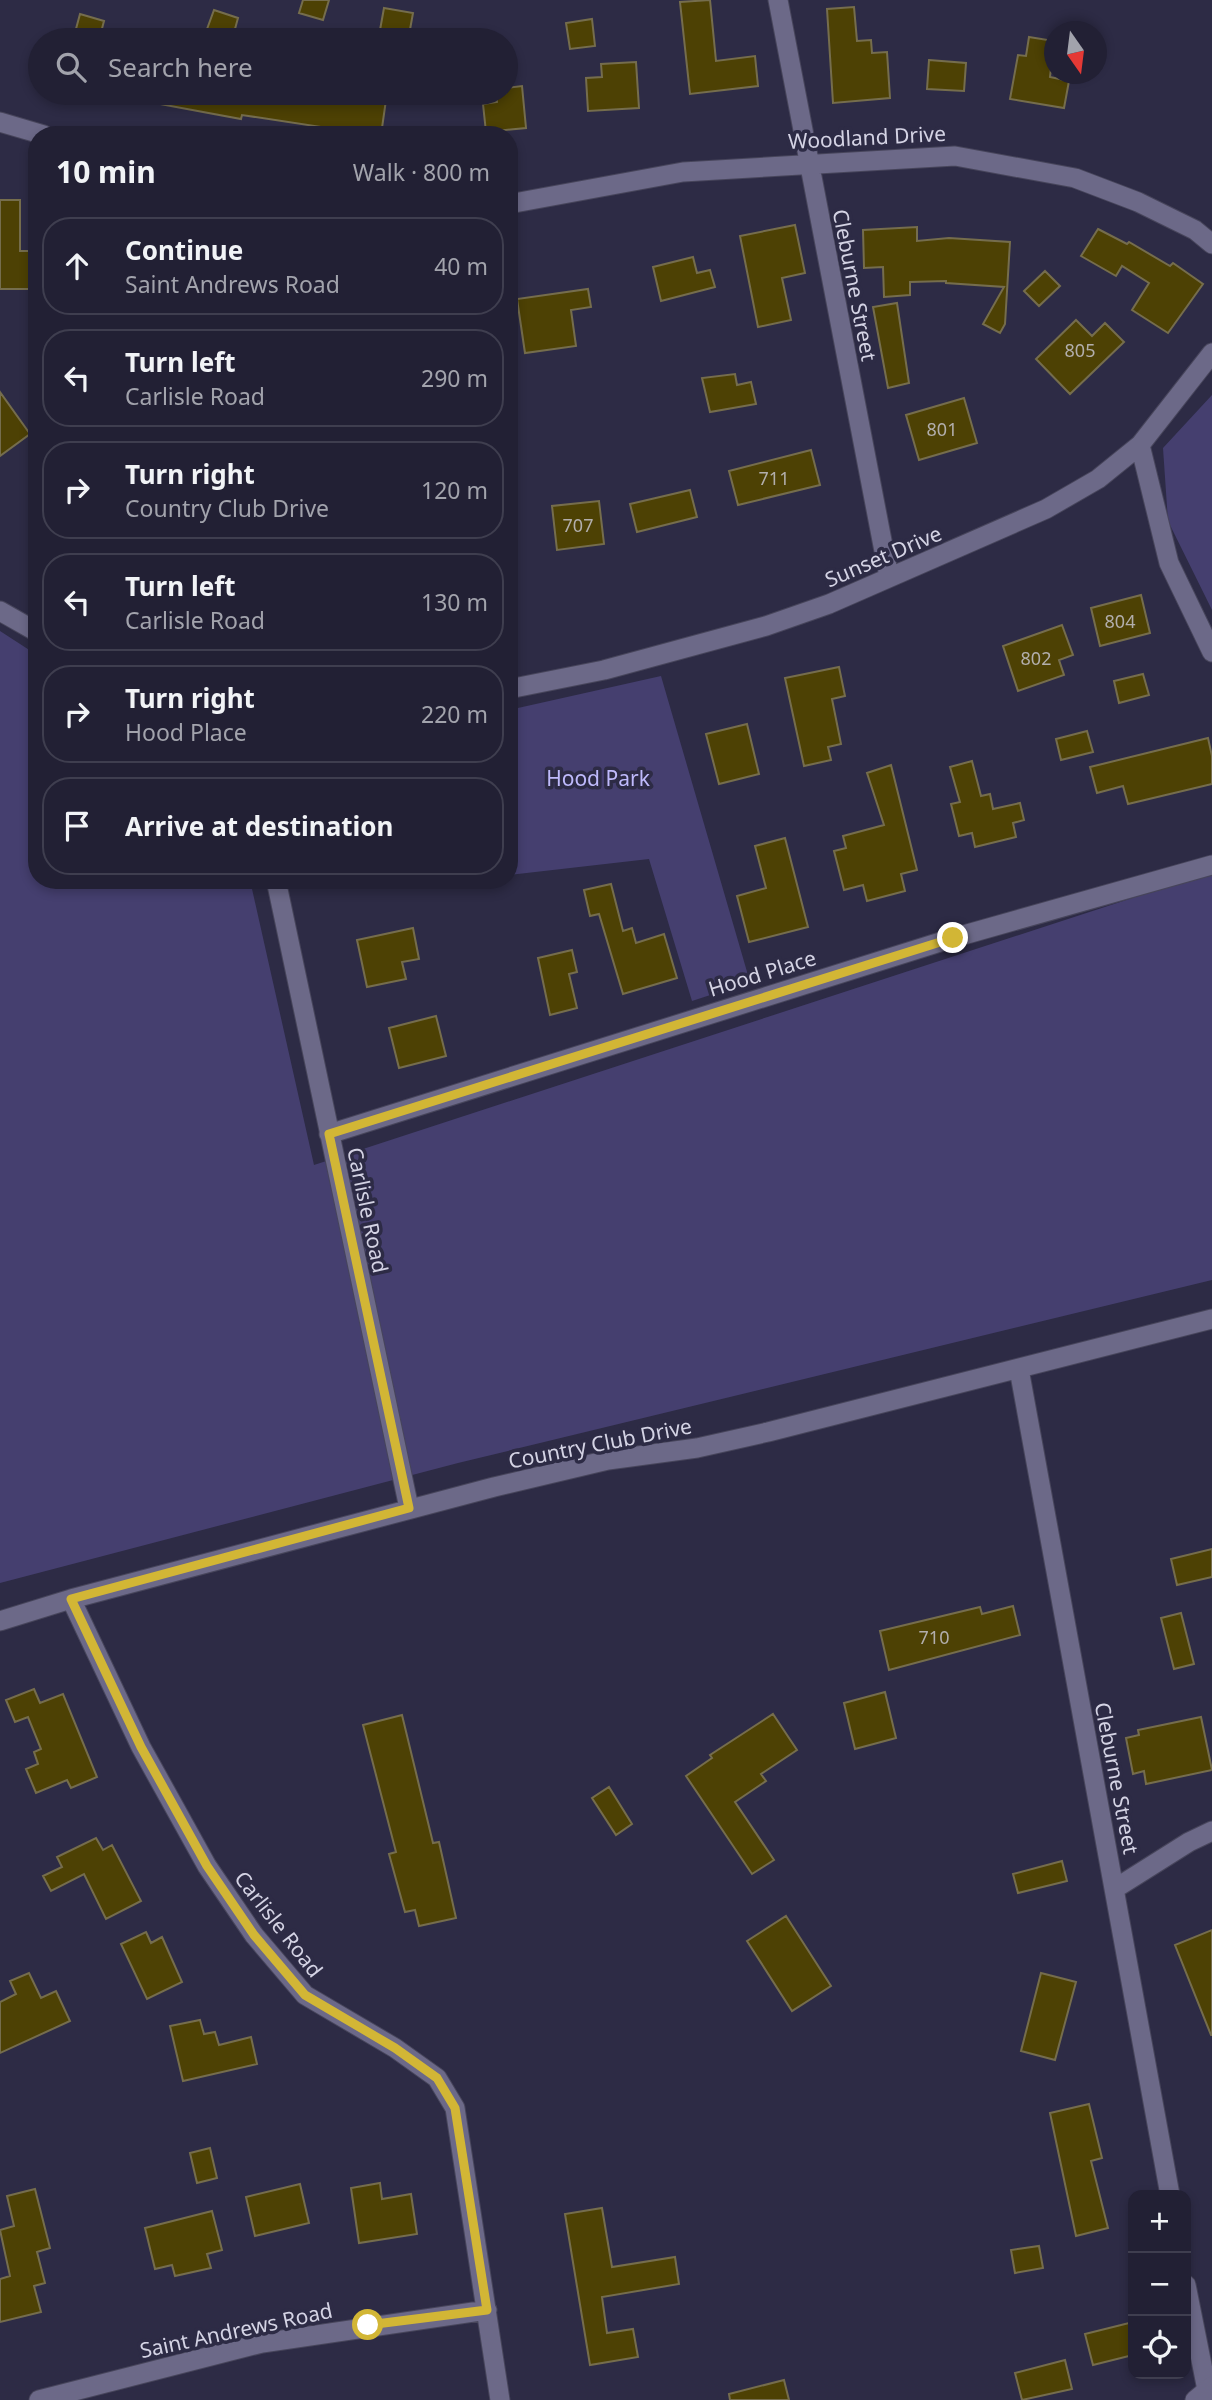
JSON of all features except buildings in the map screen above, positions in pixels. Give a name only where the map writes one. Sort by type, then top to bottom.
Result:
[{"type":"street","name":"Cleburne Street","points":[[778,0],[889,578]]},
{"type":"street","points":[[0,122],[28,130]]},
{"type":"street","name":"Woodland Drive","points":[[518,202],[683,172],[955,156],[1008,163],[1075,178],[1138,202],[1195,230],[1212,244]]},
{"type":"street","name":"Sunset Drive","points":[[518,687],[604,670],[766,626],[829,604],[1046,509],[1098,479],[1140,445],[1212,353]]},
{"type":"street","points":[[1140,445],[1169,563],[1212,652]]},
{"type":"street","points":[[0,611],[28,627]]},
{"type":"street","name":"Hood Place","points":[[329,1134],[953,938],[1212,865]]},
{"type":"street","name":"Carlisle Road","points":[[278,889],[409,1508]]},
{"type":"street","name":"Country Club Drive","points":[[0,1621],[71,1599],[409,1508],[608,1460],[697,1448],[768,1433],[1212,1319]]},
{"type":"street","name":"Cleburne Street","points":[[1019,1369],[1169,2190]]},
{"type":"street","name":"Carlisle Road","points":[[71,1599],[141,1747],[207,1866],[254,1935],[305,1995],[395,2048],[437,2078],[455,2108],[500,2400]]},
{"type":"street","points":[[1116,1888],[1189,1842],[1212,1831]]},
{"type":"street","name":"Saint Andrews Road","points":[[39,2400],[262,2343],[487,2310]]},
{"type":"street","points":[[1191,2312],[1206,2394]]},
{"type":"green space","points":[[1212,395],[1212,610],[1168,521],[1163,448]]},
{"type":"green space","points":[[0,631],[28,649],[28,889],[252,889],[314,1165],[1212,872],[1212,1280],[458,1463],[0,1583]]},
{"type":"green space","name":"Hood Park","points":[[661,676],[750,982],[692,1001],[649,859],[518,874],[518,708]]},
{"type":"route","points":[[368,2325],[487,2310],[455,2108],[437,2078],[395,2048],[305,1995],[254,1935],[207,1866],[141,1747],[71,1599],[409,1508],[329,1134],[953,938]]}]
